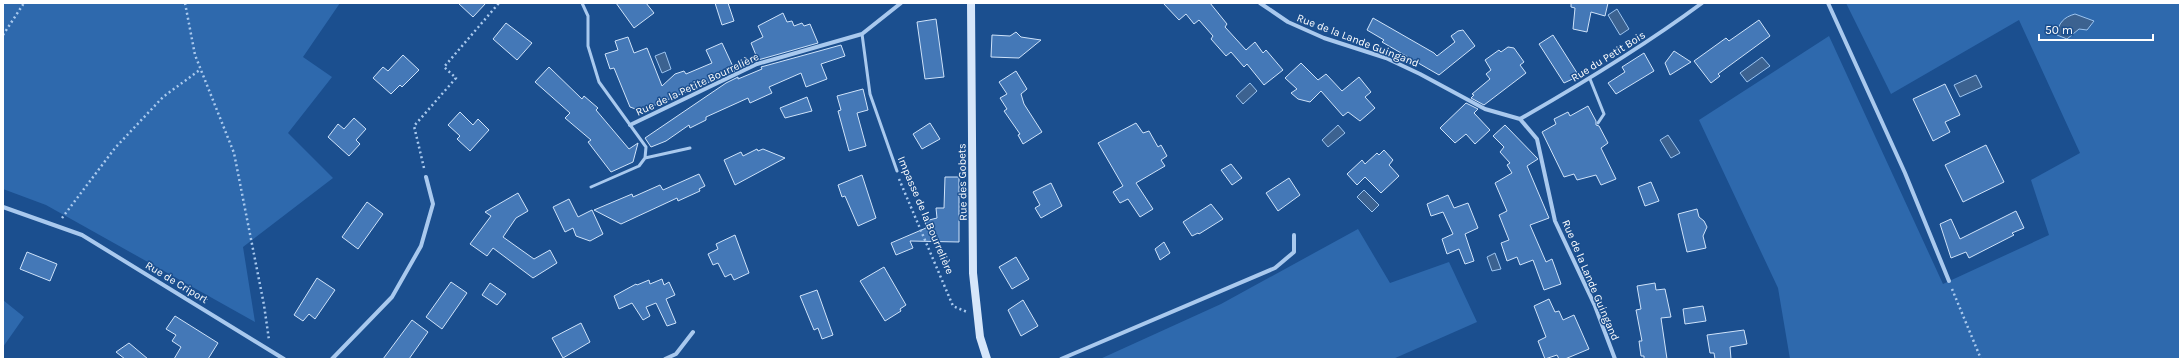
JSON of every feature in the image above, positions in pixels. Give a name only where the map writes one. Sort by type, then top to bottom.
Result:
[{"type":"main road","name":"Rue des Gobets","points":[[971,3],[973,273],[980,337],[987,359]]},
{"type":"street","name":"Rue de la Petite Bourrelière","points":[[630,126],[757,64],[862,34],[901,3]]},
{"type":"street","name":"Rue de la Lande Guingand","points":[[1260,3],[1288,22],[1324,38],[1386,58],[1420,74],[1485,109],[1520,119],[1537,139],[1555,221],[1595,306],[1615,359]]},
{"type":"street","name":"Rue du Petit Bois","points":[[1520,119],[1590,79],[1656,37],[1702,3]]},
{"type":"street","points":[[1828,3],[1905,173],[1949,281]]},
{"type":"street","points":[[332,359],[392,297],[421,246],[433,204],[426,177]]},
{"type":"street","name":"Rue de Criport","points":[[3,207],[82,235],[284,359]]},
{"type":"street","points":[[1062,359],[1274,268],[1294,252],[1294,235]]},
{"type":"street","points":[[665,359],[676,354],[694,332]]},
{"type":"lane","name":"Rue de la Petite Bourrelière","points":[[582,3],[588,16],[588,46],[599,82],[646,148],[645,158]]},
{"type":"lane","name":"Impasse de la Bourrelière","points":[[862,34],[870,94],[897,171]]},
{"type":"lane","points":[[1590,79],[1604,114],[1598,123]]},
{"type":"lane","points":[[591,187],[639,166],[645,158],[690,148]]},
{"type":"path","points":[[3,36],[24,3]]},
{"type":"path","points":[[185,3],[195,55],[234,153],[264,305],[270,350]]},
{"type":"path","points":[[426,177],[414,126],[456,78],[444,67],[499,3]]},
{"type":"path","points":[[57,225],[115,148],[163,97],[201,69]]},
{"type":"path","name":"Impasse de la Bourrelière","points":[[897,171],[953,306],[978,318]]},
{"type":"path","points":[[1949,281],[1981,359]]},
{"type":"shaded area","points":[[3,3],[340,3],[303,57],[332,77],[288,133],[333,178],[243,247],[255,322],[46,205],[3,189]]},
{"type":"shaded area","points":[[1846,3],[2180,3],[2180,359],[1790,359],[1778,288],[1699,120],[1829,36],[1943,284],[2049,235],[2031,180],[2080,153],[2019,20],[1891,94]]},
{"type":"shaded area","points":[[1617,9],[1629,29],[1620,35],[1608,15]]},
{"type":"shaded area","points":[[2075,14],[2094,21],[2087,30],[2079,29],[2067,39],[2057,35],[2062,21]]},
{"type":"shaded area","points":[[665,52],[671,69],[662,73],[655,56]]},
{"type":"shaded area","points":[[1762,57],[1770,66],[1747,82],[1740,73]]},
{"type":"shaded area","points":[[1976,75],[1982,87],[1960,97],[1954,85]]},
{"type":"shaded area","points":[[1250,83],[1257,91],[1243,104],[1236,96]]},
{"type":"shaded area","points":[[1338,125],[1345,133],[1328,147],[1322,140]]},
{"type":"shaded area","points":[[1668,135],[1680,153],[1671,158],[1660,140]]},
{"type":"shaded area","points":[[1364,190],[1379,205],[1372,212],[1357,197]]},
{"type":"shaded area","points":[[1358,229],[1390,283],[1449,262],[1477,322],[1393,359],[1100,359],[1221,304]]},
{"type":"shaded area","points":[[1495,253],[1501,269],[1492,271],[1487,257]]},
{"type":"shaded area","points":[[3,300],[24,317],[3,347]]},
{"type":"building","points":[[458,3],[486,3],[473,17]]},
{"type":"building","points":[[616,3],[646,3],[654,13],[634,28]]},
{"type":"building","points":[[715,3],[728,3],[734,21],[722,25]]},
{"type":"building","points":[[1163,3],[1210,3],[1227,24],[1225,27],[1246,50],[1255,42],[1263,53],[1266,50],[1283,70],[1264,85],[1247,64],[1244,67],[1231,52],[1226,56],[1211,39],[1213,36],[1199,20],[1194,24],[1186,14],[1179,20]]},
{"type":"building","points":[[1571,3],[1608,3],[1605,16],[1591,12],[1587,32],[1573,29],[1575,8],[1571,7]]},
{"type":"building","points":[[783,13],[787,22],[792,21],[794,26],[802,23],[804,26],[810,24],[818,43],[758,60],[751,43],[763,37],[758,26]]},
{"type":"building","points":[[1373,18],[1437,56],[1455,42],[1451,36],[1458,31],[1463,30],[1475,46],[1439,75],[1382,42],[1384,40],[1367,30]]},
{"type":"building","points":[[936,19],[944,77],[925,79],[917,22]]},
{"type":"building","points":[[1759,20],[1770,36],[1718,74],[1720,76],[1711,83],[1694,61],[1726,38],[1729,41]]},
{"type":"building","points":[[506,23],[532,43],[517,60],[493,39]]},
{"type":"building","points":[[1016,32],[1021,37],[1041,40],[1019,58],[991,57],[992,35],[1010,36]]},
{"type":"building","points":[[1553,35],[1579,76],[1564,83],[1539,44]]},
{"type":"building","points":[[628,37],[634,53],[647,48],[662,86],[675,74],[684,71],[686,74],[712,63],[706,50],[722,43],[735,71],[641,111],[630,107],[614,68],[610,69],[605,54],[618,50],[615,41]]},
{"type":"building","points":[[841,45],[845,56],[821,64],[827,79],[806,87],[801,73],[769,87],[772,93],[750,103],[748,98],[706,117],[706,120],[690,128],[689,125],[666,141],[651,147],[645,138],[726,83],[738,77],[738,79],[762,69],[761,67]]},
{"type":"building","points":[[1508,47],[1514,48],[1524,62],[1520,65],[1526,73],[1484,105],[1471,98],[1474,95],[1472,94],[1490,79],[1486,74],[1491,70],[1485,60],[1499,50],[1501,52]]},
{"type":"building","points":[[1674,51],[1691,62],[1670,75],[1665,63]]},
{"type":"building","points":[[1644,53],[1654,71],[1616,94],[1608,83],[1625,72],[1622,67]]},
{"type":"building","points":[[403,55],[419,70],[402,87],[400,85],[391,94],[373,78],[383,67],[388,71]]},
{"type":"building","points":[[1301,63],[1318,80],[1326,74],[1342,91],[1359,77],[1371,92],[1365,97],[1375,108],[1360,121],[1348,112],[1343,116],[1321,91],[1310,102],[1298,99],[1291,93],[1297,89],[1285,78]]},
{"type":"building","points":[[549,67],[582,99],[584,96],[598,108],[596,110],[629,149],[638,143],[633,162],[611,172],[588,142],[591,140],[565,118],[570,113],[535,82]]},
{"type":"building","points":[[1016,71],[1027,89],[1021,94],[1024,104],[1042,132],[1023,144],[1018,135],[1020,134],[1004,111],[1007,109],[1000,98],[1007,94],[999,82]]},
{"type":"building","points":[[1945,84],[1960,115],[1945,122],[1950,132],[1933,141],[1913,99]]},
{"type":"building","points":[[863,89],[868,110],[857,113],[866,146],[849,151],[838,111],[841,110],[837,96]]},
{"type":"building","points":[[807,97],[812,111],[785,118],[780,108]]},
{"type":"building","points":[[1466,103],[1478,109],[1474,113],[1490,130],[1475,144],[1466,134],[1455,143],[1440,128]]},
{"type":"building","points":[[1588,106],[1596,121],[1596,125],[1599,126],[1608,143],[1601,148],[1616,179],[1601,185],[1596,175],[1577,180],[1574,174],[1564,177],[1542,132],[1556,124],[1554,119],[1568,112],[1570,116]]},
{"type":"building","points":[[460,112],[473,125],[478,119],[489,130],[470,151],[457,139],[460,136],[448,125]]},
{"type":"building","points":[[354,118],[366,129],[356,140],[360,144],[349,156],[328,137],[338,124],[344,129]]},
{"type":"building","points":[[930,123],[940,139],[922,149],[913,134]]},
{"type":"building","points":[[1136,123],[1143,133],[1149,131],[1158,147],[1161,145],[1167,156],[1161,160],[1165,166],[1136,183],[1153,209],[1140,217],[1128,199],[1120,203],[1113,192],[1123,186],[1098,143]]},
{"type":"building","points":[[1505,125],[1538,159],[1527,166],[1549,218],[1530,225],[1546,262],[1552,259],[1561,284],[1544,290],[1533,260],[1520,265],[1517,257],[1507,261],[1501,243],[1509,240],[1499,215],[1507,211],[1495,183],[1512,173],[1507,165],[1510,163],[1500,152],[1504,147],[1493,136]]},
{"type":"building","points":[[1986,145],[2004,182],[1963,202],[1945,165]]},
{"type":"building","points":[[757,149],[758,151],[763,149],[785,158],[735,185],[724,160],[741,152],[743,156]]},
{"type":"building","points":[[1384,150],[1393,160],[1389,165],[1399,176],[1381,193],[1365,177],[1357,185],[1347,174],[1362,160],[1365,164],[1377,153],[1379,155]]},
{"type":"building","points":[[1231,164],[1242,178],[1232,185],[1221,170]]},
{"type":"building","points":[[699,174],[705,186],[699,189],[700,191],[678,201],[677,198],[621,224],[594,210],[632,194],[633,197],[660,185],[663,190]]},
{"type":"building","points":[[862,175],[876,218],[858,226],[845,196],[842,197],[838,185]]},
{"type":"building","points":[[945,177],[959,177],[959,242],[910,241],[913,248],[896,255],[891,243],[926,228],[925,221],[937,218],[936,208],[944,208]]},
{"type":"building","points":[[1289,178],[1300,195],[1278,211],[1266,193]]},
{"type":"building","points":[[1651,182],[1659,201],[1645,206],[1638,187]]},
{"type":"building","points":[[1051,183],[1062,206],[1041,218],[1035,208],[1040,205],[1033,192]]},
{"type":"building","points":[[518,193],[528,211],[516,218],[503,237],[534,259],[550,250],[557,263],[533,278],[493,248],[487,256],[470,244],[491,216],[485,212]]},
{"type":"building","points":[[1448,195],[1454,208],[1468,203],[1478,228],[1465,234],[1474,261],[1465,264],[1459,249],[1447,254],[1442,239],[1453,234],[1443,212],[1431,216],[1427,204]]},
{"type":"building","points":[[569,199],[578,217],[592,210],[603,234],[590,241],[576,236],[573,228],[565,232],[553,207]]},
{"type":"building","points":[[367,202],[383,214],[358,249],[342,237]]},
{"type":"building","points":[[1211,204],[1223,219],[1199,234],[1198,233],[1192,236],[1183,222]]},
{"type":"building","points":[[1697,209],[1699,217],[1704,221],[1707,227],[1703,236],[1706,248],[1687,252],[1678,214]]},
{"type":"building","points":[[2016,211],[2024,228],[2012,233],[2014,235],[1969,258],[1966,252],[1951,258],[1940,224],[1951,219],[1960,239]]},
{"type":"building","points":[[735,235],[749,273],[734,280],[731,274],[725,277],[718,263],[713,265],[708,254],[718,249],[716,244]]},
{"type":"building","points":[[1164,242],[1170,253],[1160,260],[1155,249]]},
{"type":"building","points":[[27,252],[57,264],[50,281],[20,269]]},
{"type":"building","points":[[1016,257],[1029,279],[1012,289],[999,267]]},
{"type":"building","points":[[884,267],[906,305],[900,309],[901,311],[885,321],[860,281]]},
{"type":"building","points":[[317,278],[335,290],[315,319],[309,314],[303,321],[294,315]]},
{"type":"building","points":[[662,279],[664,285],[669,282],[675,295],[666,299],[676,323],[667,326],[656,303],[646,307],[650,316],[643,320],[632,303],[619,309],[614,296],[636,284],[637,285],[649,280],[650,284]]},
{"type":"building","points":[[451,282],[467,293],[442,329],[426,317]]},
{"type":"building","points":[[490,283],[506,294],[497,305],[482,295]]},
{"type":"building","points":[[1655,283],[1656,290],[1665,289],[1671,317],[1661,318],[1667,359],[1644,359],[1644,356],[1641,356],[1639,341],[1642,341],[1636,310],[1641,309],[1637,286]]},
{"type":"building","points":[[817,290],[833,335],[822,339],[818,328],[814,330],[800,296]]},
{"type":"building","points":[[1549,299],[1555,312],[1559,311],[1563,320],[1574,315],[1589,349],[1565,359],[1559,359],[1557,355],[1545,359],[1538,341],[1546,337],[1534,306]]},
{"type":"building","points":[[1023,300],[1038,326],[1021,336],[1008,310]]},
{"type":"building","points":[[1703,306],[1706,321],[1685,324],[1683,309]]},
{"type":"building","points":[[175,316],[218,343],[208,359],[174,359],[181,347],[172,341],[176,335],[166,329]]},
{"type":"building","points":[[412,320],[428,332],[409,359],[383,359]]},
{"type":"building","points":[[581,323],[590,342],[563,358],[552,338]]},
{"type":"building","points":[[1744,330],[1747,344],[1730,347],[1731,359],[1715,359],[1714,353],[1710,353],[1707,335]]},
{"type":"building","points":[[129,343],[148,359],[125,359],[116,352]]}]
